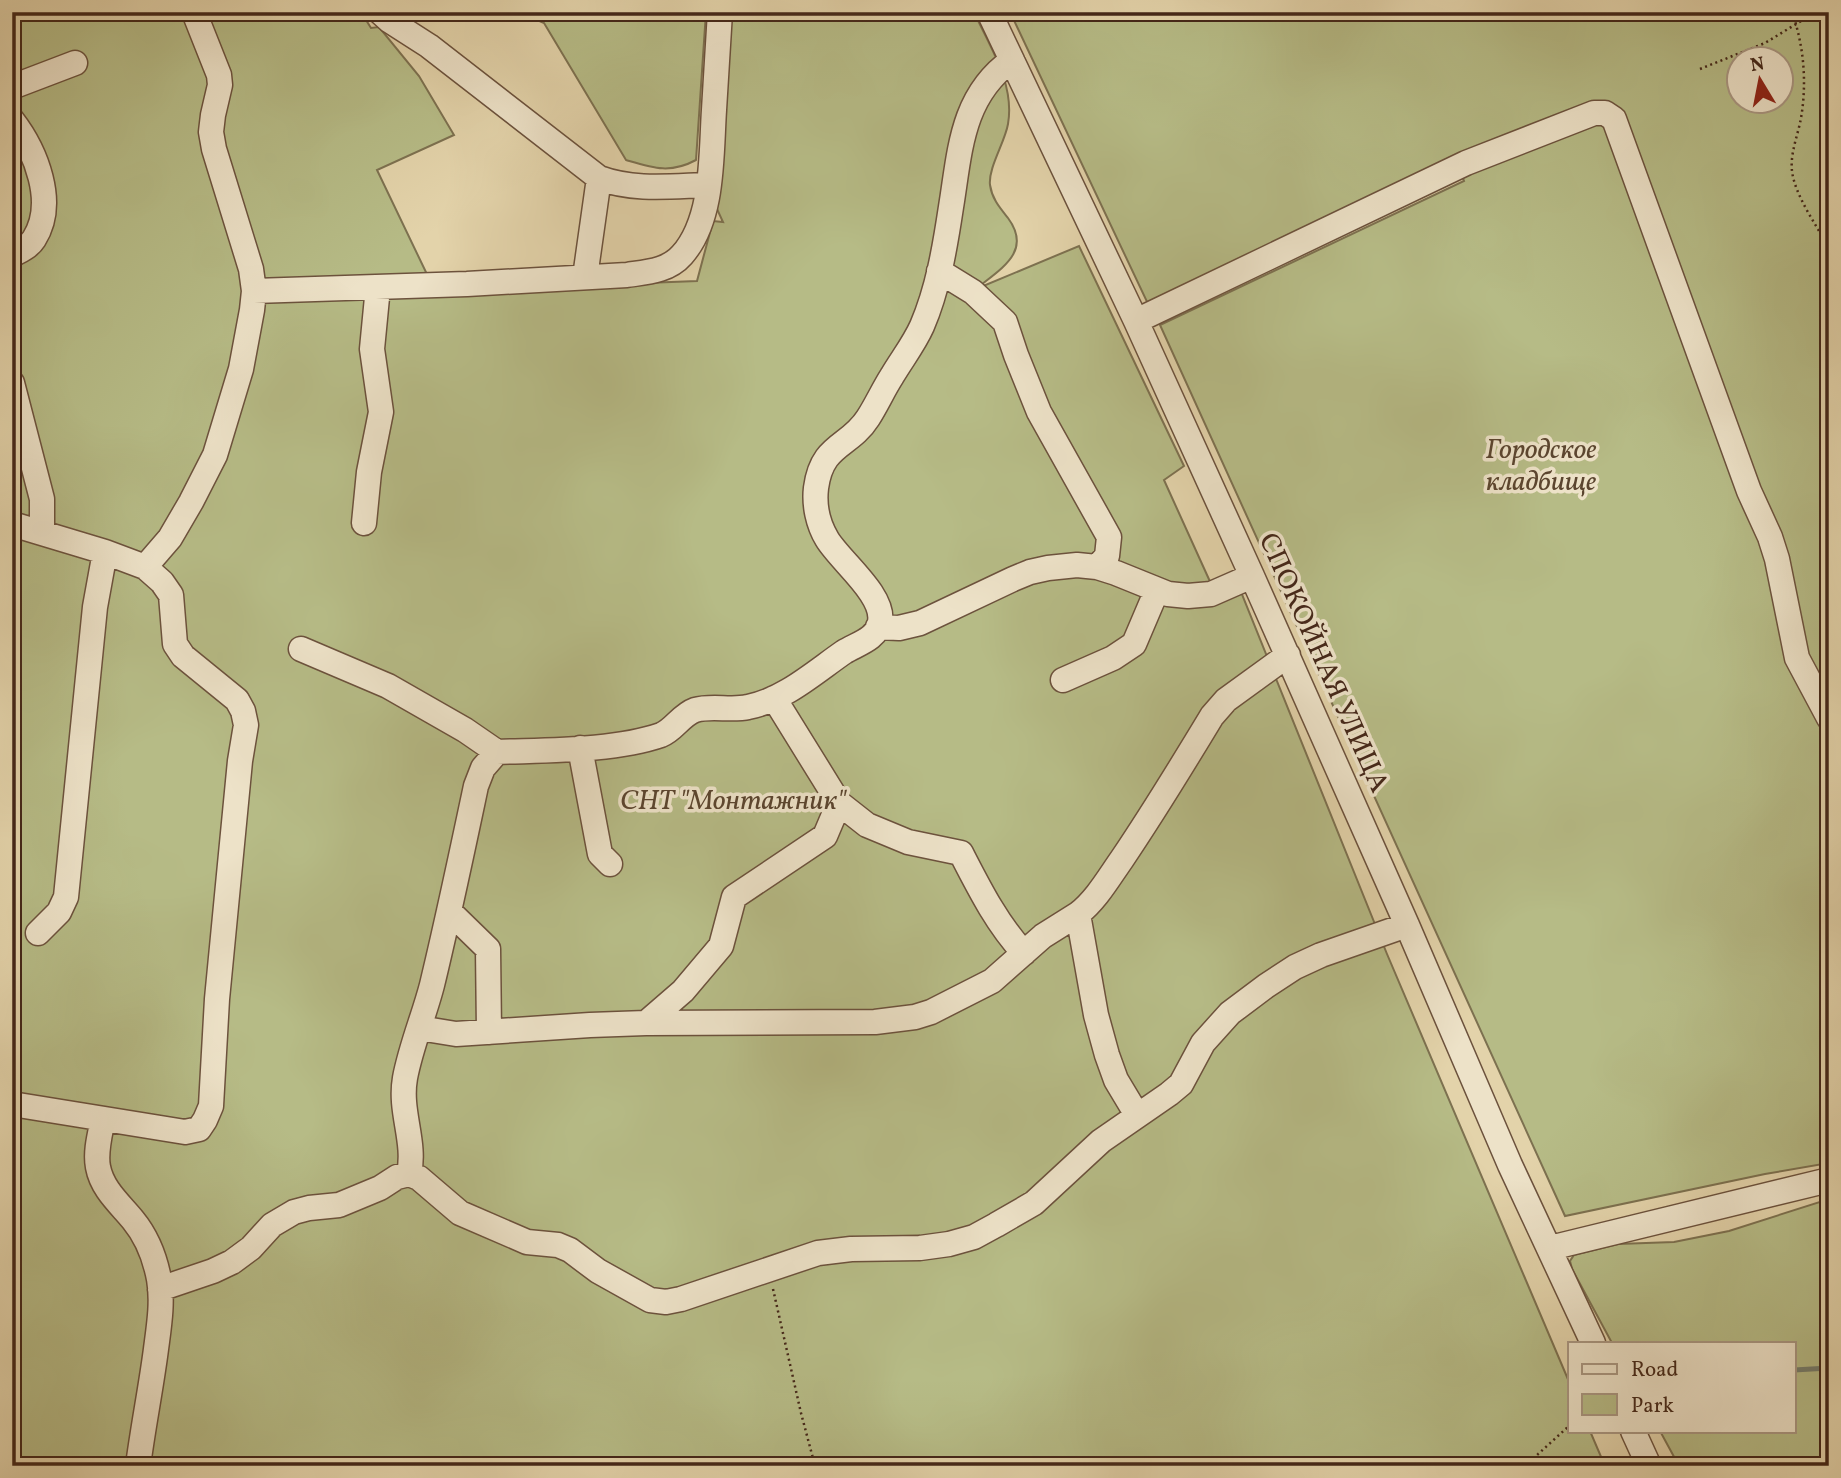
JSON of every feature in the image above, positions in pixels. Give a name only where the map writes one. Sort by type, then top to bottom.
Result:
[{"type":"street","points":[[145,567],[170,538],[215,455],[241,369],[254,291],[241,232],[214,149],[212,123],[220,85],[219,75],[194,12]]},
{"type":"street","points":[[380,12],[429,46],[599,178],[634,187],[708,185]]},
{"type":"street","points":[[254,291],[585,277],[652,272],[670,265],[682,255],[695,234],[705,208],[720,12]]},
{"type":"street","name":"СПОКОЙНАЯ УЛИЦА","points":[[989,12],[1136,321],[1288,654],[1510,1165],[1593,1342]]},
{"type":"street","points":[[302,649],[388,686],[465,730],[497,752],[626,743],[665,733],[693,711],[749,707],[774,698],[869,638],[878,626],[880,614],[876,602],[827,539],[816,510],[816,489],[824,460],[868,419],[922,326],[939,271],[958,151],[965,125],[992,77],[1012,60]]},
{"type":"street","points":[[12,87],[75,63]]},
{"type":"street","points":[[1136,321],[1466,163],[1594,113],[1605,113],[1615,119],[1749,491],[1770,537],[1797,657],[1829,718]]},
{"type":"street","points":[[12,120],[37,166],[43,189],[43,215],[34,238],[26,248],[12,255]]},
{"type":"street","points":[[585,277],[599,178]]},
{"type":"street","points":[[939,271],[973,292],[1005,322],[1039,412],[1109,537],[1107,556],[1097,567]]},
{"type":"street","points":[[364,523],[369,472],[381,412],[372,349],[378,287]]},
{"type":"street","points":[[12,383],[42,499],[42,532]]},
{"type":"street","points":[[12,524],[145,567],[162,582],[171,595],[176,644],[179,650],[237,700],[246,725],[218,999],[211,1106],[205,1120],[199,1129],[185,1132],[12,1104]]},
{"type":"street","points":[[38,933],[59,912],[66,897],[93,620],[105,552]]},
{"type":"street","points":[[878,626],[899,628],[920,623],[1031,572],[1048,568],[1077,565],[1097,567],[1168,594],[1202,595],[1219,591],[1252,576]]},
{"type":"street","points":[[1063,680],[1113,658],[1134,644],[1157,590]]},
{"type":"street","points":[[419,1028],[456,1034],[646,1023],[875,1022],[915,1017],[930,1012],[981,988],[1002,974],[1052,929],[1067,923],[1088,907],[1134,842],[1212,716],[1226,700],[1288,654]]},
{"type":"street","points":[[774,698],[839,803],[867,825],[908,842],[961,853],[988,905],[1024,953]]},
{"type":"street","points":[[580,748],[600,853],[610,864]]},
{"type":"street","points":[[409,1174],[412,1152],[405,1119],[405,1081],[449,911],[476,786],[483,768],[497,752]]},
{"type":"street","points":[[646,1023],[683,991],[721,946],[734,897],[825,835],[839,803]]},
{"type":"street","points":[[449,911],[488,949],[489,1032]]},
{"type":"street","points":[[1078,915],[1096,1015],[1107,1055],[1116,1080],[1137,1115]]},
{"type":"street","points":[[160,1289],[232,1262],[251,1248],[272,1225],[294,1212],[339,1205],[380,1188],[397,1177],[409,1174],[419,1178],[460,1213],[527,1242],[558,1245],[570,1250],[598,1271],[650,1300],[666,1302],[818,1253],[851,1249],[920,1248],[974,1237],[1034,1203],[1101,1141],[1181,1084],[1203,1043],[1230,1013],[1266,986],[1295,967],[1321,955],[1407,925]]},
{"type":"street","points":[[103,1119],[97,1155],[102,1179],[148,1244],[160,1289],[158,1335],[138,1466]]},
{"type":"street","points":[[1549,1248],[1829,1180]]},
{"type":"street","points":[[1633,1432],[1649,1466]]},
{"type":"path","points":[[1792,12],[1801,50],[1804,84],[1792,170],[1797,190],[1829,248]]},
{"type":"path","points":[[1700,69],[1765,43],[1816,12]]},
{"type":"path","points":[[768,1270],[815,1466]]},
{"type":"path","points":[[1525,1466],[1568,1427]]},
{"type":"green space","name":"СНТ \"Монтажник\"","points":[[12,12],[361,12],[371,28],[379,27],[419,76],[454,135],[377,170],[435,291],[697,281],[713,221],[723,222],[717,209],[717,197],[732,12],[974,12],[1000,66],[1008,95],[1008,124],[990,185],[994,199],[1015,230],[1017,241],[1010,259],[976,289],[1079,246],[1184,466],[1164,480],[1217,597],[1241,592],[1387,954],[1568,1379],[1568,1432],[1590,1432],[1605,1466],[12,1466]]},
{"type":"green space","points":[[519,12],[706,12],[696,160],[670,168],[626,160],[544,23]]},
{"type":"green space","name":"Городское кладбище","points":[[1010,12],[1829,12],[1829,1163],[1565,1216],[1160,325],[1464,181],[1457,162],[1149,306]]},
{"type":"green space","points":[[1829,1199],[1829,1466],[1679,1466],[1661,1432],[1796,1432],[1796,1342],[1611,1342],[1570,1261],[1574,1255],[1618,1244],[1674,1242],[1729,1231]]},
{"type":"waterway","points":[[1796,1370],[1829,1368]]}]
